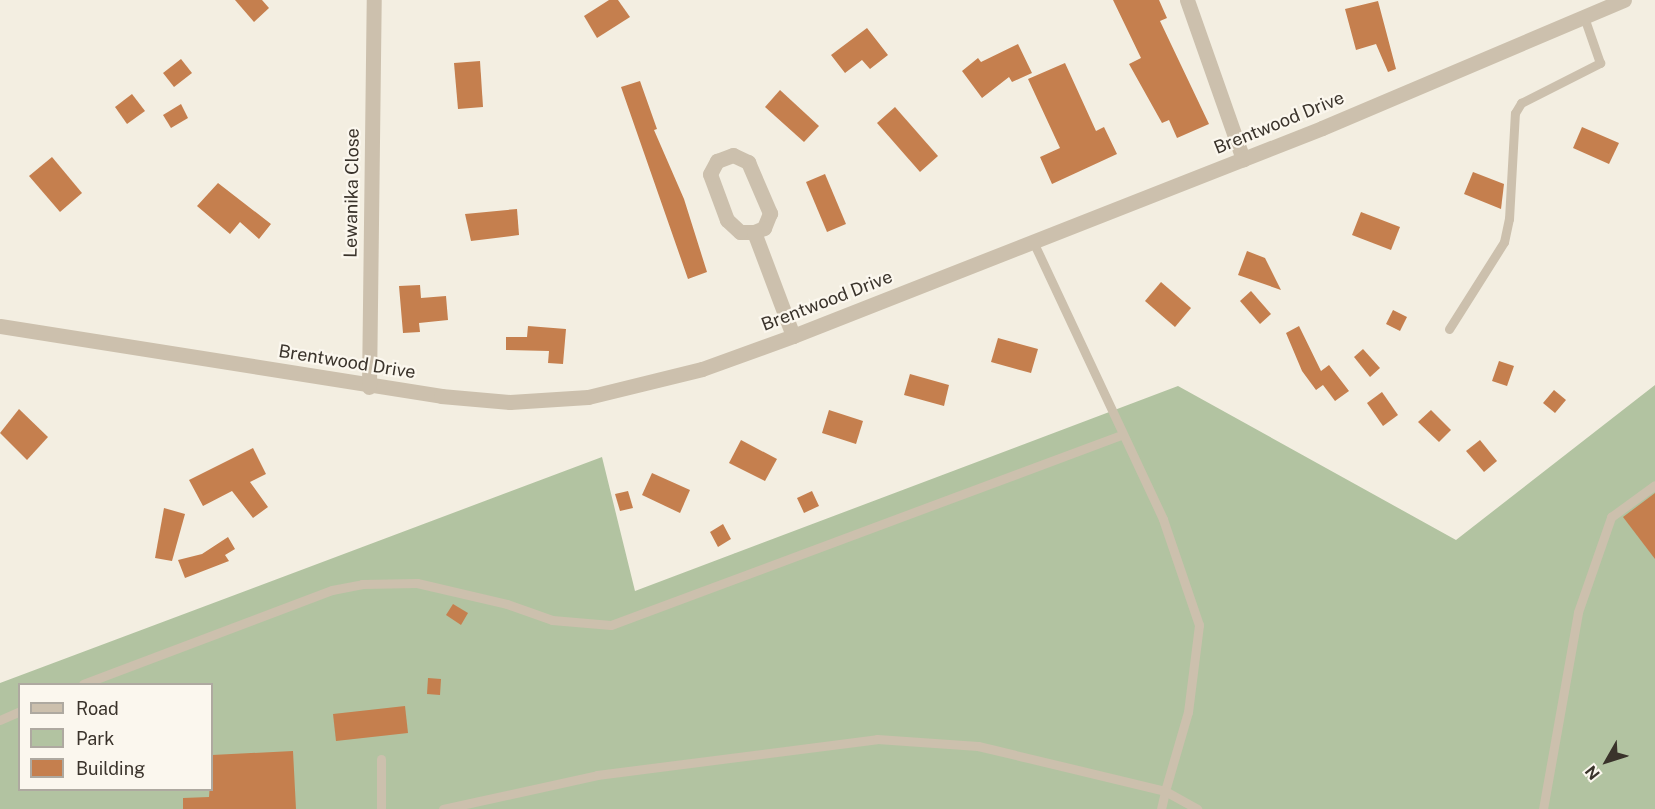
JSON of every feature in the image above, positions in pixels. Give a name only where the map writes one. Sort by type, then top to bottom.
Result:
[{"type":"street","name":"Lewanika Close","points":[[369,387],[374,0]]},
{"type":"street","points":[[1187,0],[1243,159]]},
{"type":"street","name":"Brentwood Drive","points":[[0,326],[369,387],[510,402],[588,397],[702,369],[793,336],[1243,159],[1624,0]]},
{"type":"street","points":[[733,155],[748,162],[770,213],[764,228],[754,232],[740,232],[727,220],[710,174],[717,161],[733,155]]},
{"type":"street","points":[[754,232],[793,336]]},
{"type":"lane","points":[[1449,329],[1504,242],[1509,219],[1515,113],[1521,103],[1600,63],[1584,17]]},
{"type":"lane","points":[[1034,243],[1121,435],[1163,519],[1199,625],[1188,712],[1161,809]]},
{"type":"lane","points":[[86,683],[332,590],[362,584],[417,583],[507,604],[552,620],[611,626],[1121,435]]},
{"type":"lane","points":[[1542,809],[1578,612],[1607,528],[1611,517],[1655,485]]},
{"type":"lane","points":[[0,720],[18,712]]},
{"type":"lane","points":[[443,809],[597,775],[877,739],[978,746],[1165,791],[1197,809]]},
{"type":"lane","points":[[381,759],[381,809]]},
{"type":"green space","points":[[1655,385],[1655,809],[0,809],[0,683],[602,457],[635,591],[1178,386],[1456,540]]},
{"type":"building","points":[[235,0],[262,0],[269,8],[254,22]]},
{"type":"building","points":[[609,0],[618,0],[630,17],[597,38],[584,16]]},
{"type":"building","points":[[1113,0],[1159,0],[1167,18],[1160,21],[1209,124],[1177,138],[1169,120],[1162,123],[1129,64],[1141,58]]},
{"type":"building","points":[[1378,1],[1396,69],[1388,72],[1376,44],[1356,50],[1345,9]]},
{"type":"building","points":[[867,28],[888,55],[870,69],[862,60],[845,73],[831,55]]},
{"type":"building","points":[[1018,44],[1032,73],[1012,82],[1009,77],[982,98],[962,71],[978,58],[981,62]]},
{"type":"building","points":[[181,59],[192,73],[174,87],[163,73]]},
{"type":"building","points":[[480,61],[483,107],[458,109],[454,63]]},
{"type":"building","points":[[1065,63],[1096,131],[1104,127],[1117,154],[1052,184],[1040,157],[1060,148],[1028,79]]},
{"type":"building","points":[[640,81],[657,129],[654,130],[684,199],[707,272],[688,279],[621,87]]},
{"type":"building","points":[[780,90],[819,126],[804,142],[765,107]]},
{"type":"building","points":[[132,94],[145,111],[127,124],[115,107]]},
{"type":"building","points":[[181,104],[188,118],[171,128],[163,115]]},
{"type":"building","points":[[895,107],[938,156],[920,172],[877,123]]},
{"type":"building","points":[[1582,127],[1619,143],[1609,164],[1573,148]]},
{"type":"building","points":[[52,157],[82,193],[60,212],[29,176]]},
{"type":"building","points":[[1473,172],[1504,184],[1501,209],[1464,194]]},
{"type":"building","points":[[825,174],[846,224],[827,232],[806,182]]},
{"type":"building","points":[[218,183],[271,224],[259,239],[240,222],[230,234],[197,206]]},
{"type":"building","points":[[517,209],[519,235],[471,241],[465,214]]},
{"type":"building","points":[[1361,212],[1400,227],[1391,250],[1352,235]]},
{"type":"building","points":[[1247,251],[1265,258],[1281,290],[1238,275]]},
{"type":"building","points":[[1161,282],[1191,308],[1175,327],[1145,301]]},
{"type":"building","points":[[420,285],[421,298],[446,296],[448,320],[419,323],[420,332],[403,333],[399,286]]},
{"type":"building","points":[[1251,291],[1271,314],[1260,324],[1240,301]]},
{"type":"building","points":[[1393,310],[1407,317],[1400,331],[1386,324]]},
{"type":"building","points":[[528,326],[566,329],[563,364],[548,363],[549,351],[506,350],[506,337],[527,337]]},
{"type":"building","points":[[1299,326],[1321,371],[1329,365],[1349,391],[1335,401],[1323,385],[1316,390],[1302,371],[1286,333]]},
{"type":"building","points":[[998,338],[1038,349],[1031,373],[991,362]]},
{"type":"building","points":[[1363,349],[1380,368],[1370,377],[1354,357]]},
{"type":"building","points":[[1499,361],[1514,366],[1507,386],[1492,381]]},
{"type":"building","points":[[910,374],[949,385],[944,406],[904,395]]},
{"type":"building","points":[[1554,390],[1566,400],[1555,413],[1543,403]]},
{"type":"building","points":[[1382,392],[1398,415],[1383,426],[1367,403]]},
{"type":"building","points":[[19,409],[48,437],[27,460],[0,433]]},
{"type":"building","points":[[829,410],[863,421],[856,444],[822,433]]},
{"type":"building","points":[[1431,410],[1451,430],[1439,442],[1418,422]]},
{"type":"building","points":[[741,440],[777,459],[765,481],[729,463]]},
{"type":"building","points":[[1480,440],[1497,461],[1484,472],[1466,451]]},
{"type":"building","points":[[253,448],[266,474],[250,482],[268,507],[253,518],[232,491],[203,506],[189,480]]},
{"type":"building","points":[[652,473],[690,490],[680,513],[642,495]]},
{"type":"building","points":[[628,491],[633,508],[620,511],[615,494]]},
{"type":"building","points":[[812,491],[819,506],[804,513],[797,498]]},
{"type":"building","points":[[1655,493],[1655,559],[1623,517]]},
{"type":"building","points":[[164,508],[185,514],[172,561],[155,558]]},
{"type":"building","points":[[723,524],[731,539],[718,547],[710,532]]},
{"type":"building","points":[[228,537],[235,549],[225,555],[229,561],[185,578],[178,560],[202,554]]},
{"type":"building","points":[[453,604],[468,613],[461,625],[446,615]]},
{"type":"building","points":[[428,678],[441,679],[440,695],[427,694]]},
{"type":"building","points":[[405,706],[408,733],[336,741],[333,714]]},
{"type":"building","points":[[293,751],[296,809],[183,809],[183,798],[209,797],[209,791],[213,791],[213,755]]}]
